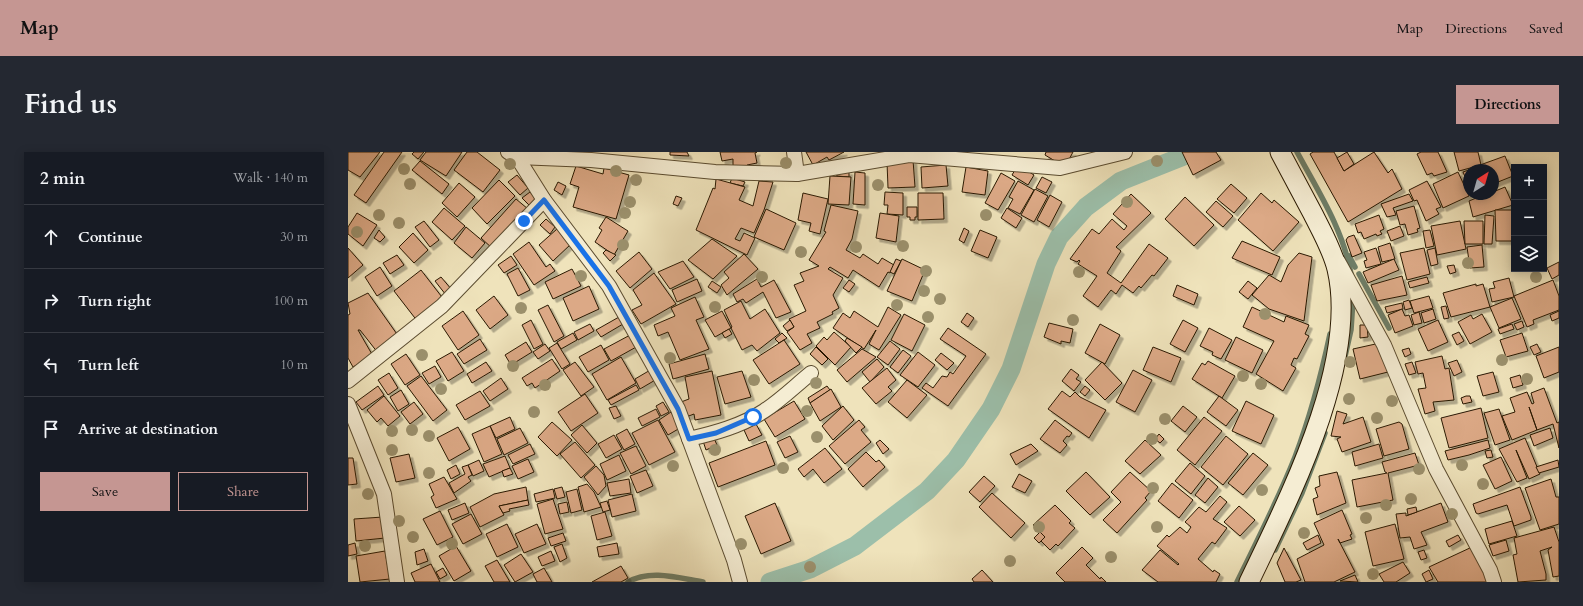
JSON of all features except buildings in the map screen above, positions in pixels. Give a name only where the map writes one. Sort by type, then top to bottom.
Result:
[{"type":"main road","points":[[1249,582],[1282,512],[1319,419],[1333,373],[1340,330],[1341,302],[1337,269],[1331,248],[1280,152]]},
{"type":"street","points":[[794,152],[797,174]]},
{"type":"street","points":[[512,154],[715,172],[797,174],[909,155],[1060,168],[1125,152]]},
{"type":"street","points":[[512,154],[544,200],[609,286],[678,409],[734,560],[740,582]]},
{"type":"street","points":[[348,381],[442,306],[544,200]]},
{"type":"street","points":[[1331,248],[1384,345],[1436,469],[1490,570],[1494,582]]},
{"type":"street","points":[[689,439],[716,433],[741,424],[765,411],[811,373]]},
{"type":"street","points":[[348,404],[384,494],[397,582]]},
{"type":"waterway","points":[[770,582],[810,569],[855,546],[927,491],[956,460],[991,409],[1011,369],[1046,264],[1059,237],[1086,207],[1121,181],[1194,152]]},
{"type":"waterway","points":[[1297,152],[1336,226],[1342,241],[1351,274]]},
{"type":"waterway","points":[[1349,256],[1355,267]]},
{"type":"waterway","points":[[1359,274],[1389,328]]},
{"type":"waterway","points":[[1344,361],[1351,330],[1353,300]]},
{"type":"waterway","points":[[1237,582],[1295,457],[1315,396],[1330,334]]},
{"type":"waterway","points":[[1275,550],[1302,493],[1325,433]]},
{"type":"waterway","points":[[628,582],[637,578],[655,575],[703,582]]},
{"type":"route","points":[[524,221],[544,200],[609,286],[678,409],[689,439],[716,433],[741,424],[753,417]]}]
